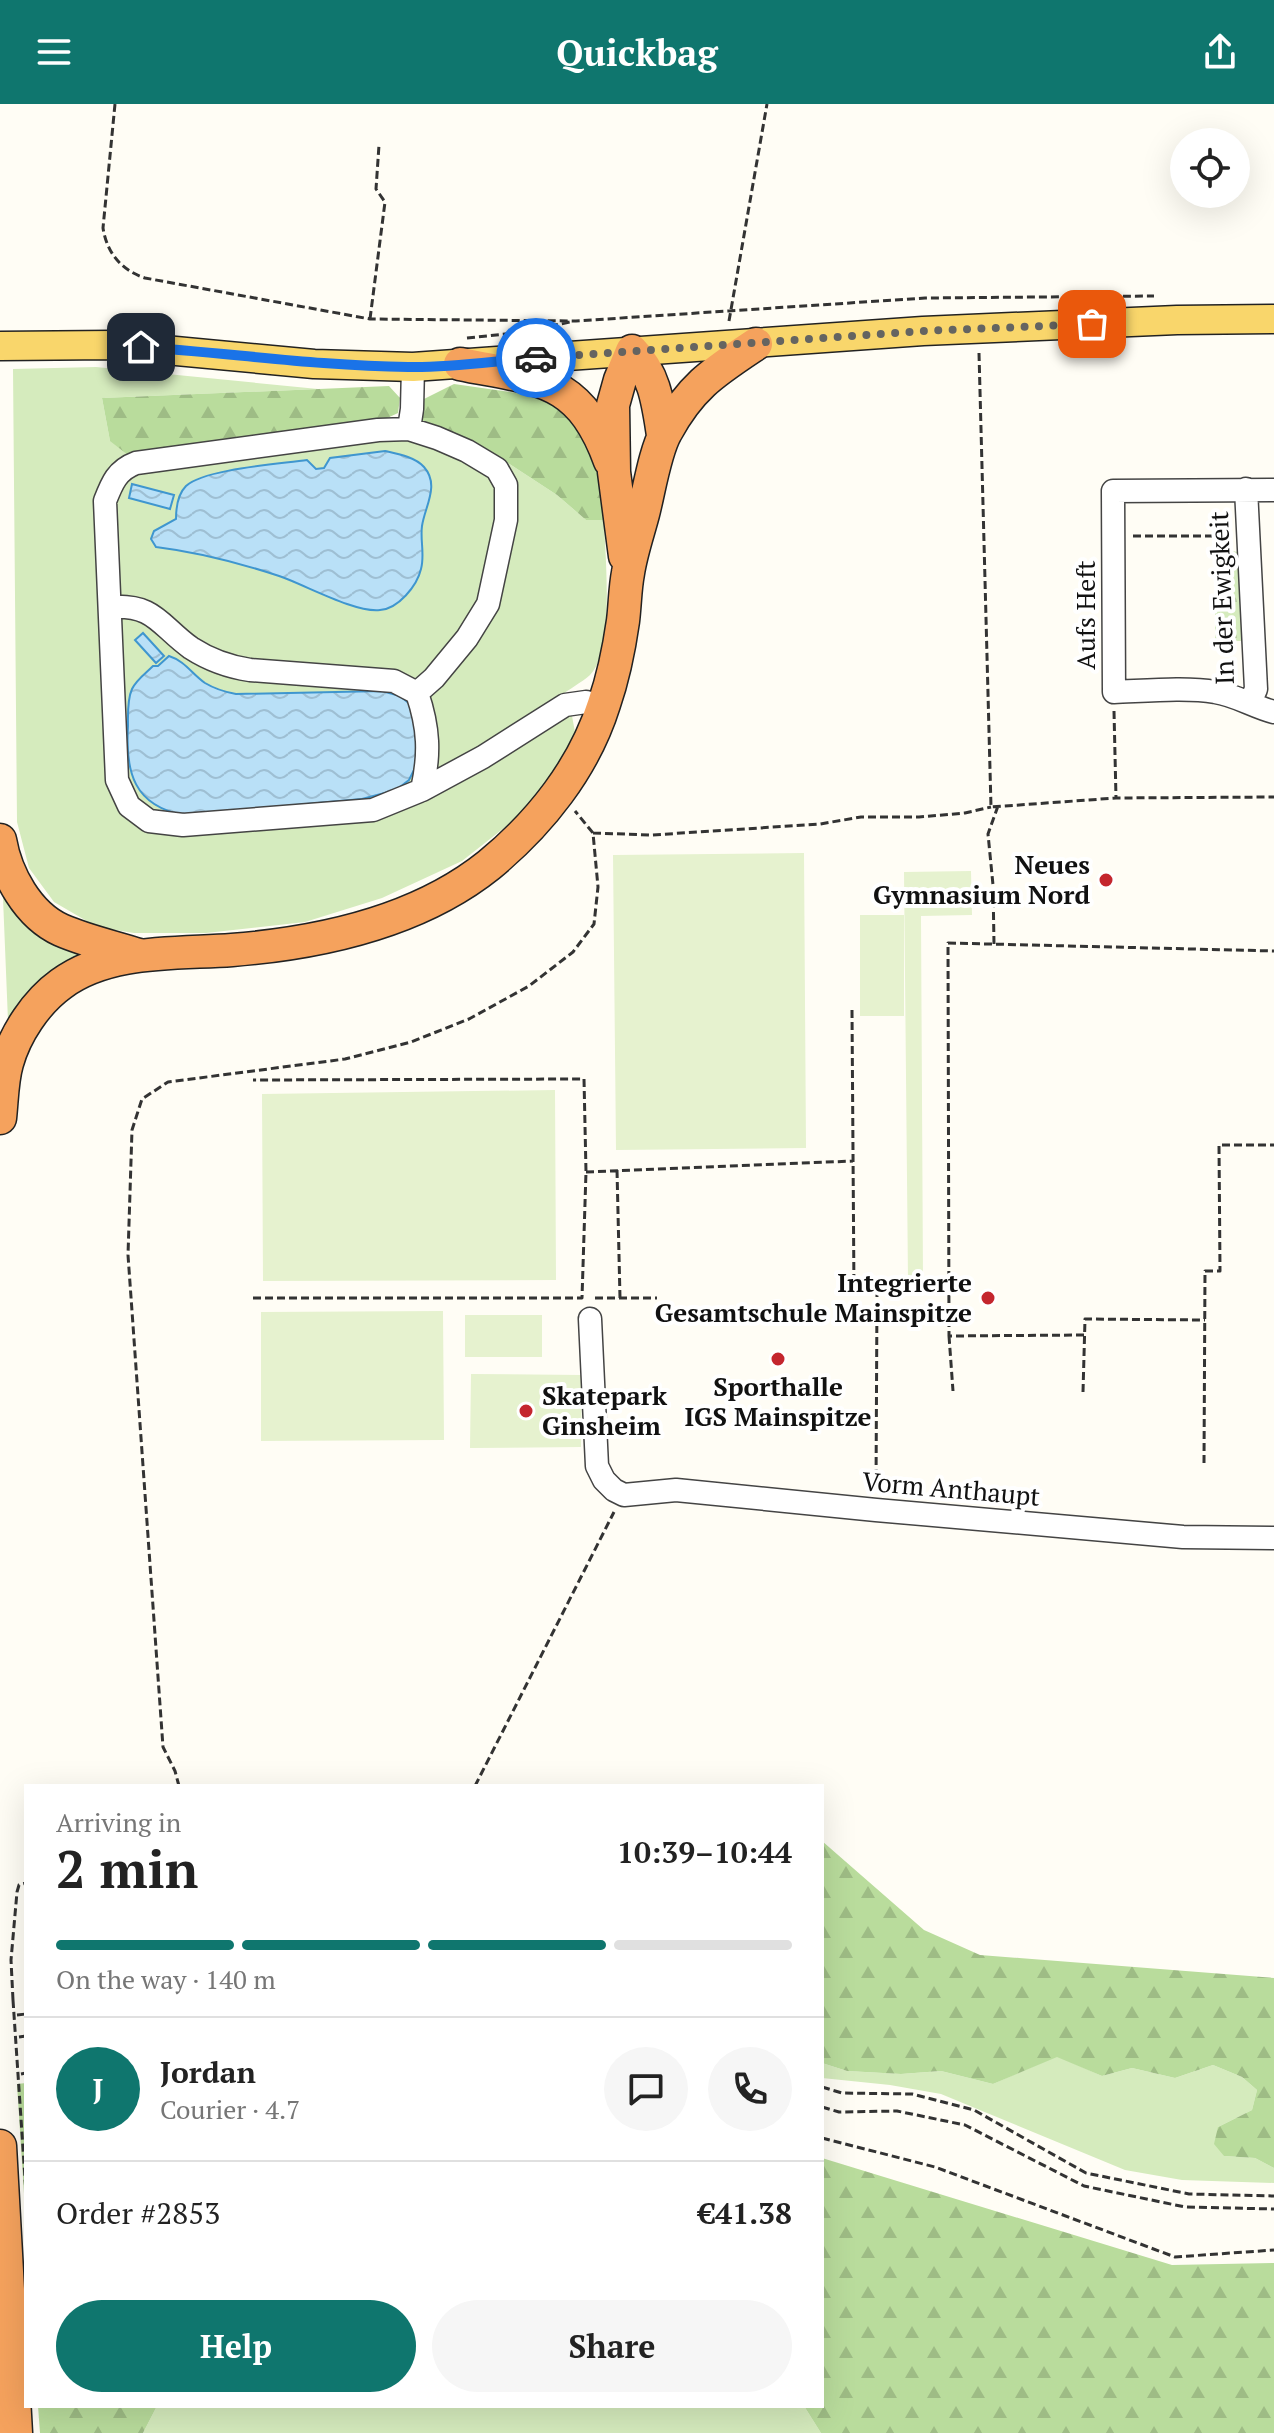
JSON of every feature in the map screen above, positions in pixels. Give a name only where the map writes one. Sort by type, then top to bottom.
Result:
[{"type":"highway","points":[[0,1118],[7,1063],[28,1019],[41,1001],[82,972],[142,956],[279,944],[329,935],[417,908],[486,867],[518,840],[569,779],[604,706],[622,625],[627,573],[663,435],[680,409],[710,374],[756,344]]},
{"type":"highway","points":[[464,351],[567,394],[588,416],[602,439],[614,472]]},
{"type":"highway","points":[[627,573],[614,472],[613,405],[632,351],[644,364],[655,386],[663,435]]},
{"type":"highway","points":[[0,840],[14,884],[46,922],[62,931],[142,956]]},
{"type":"highway","points":[[0,2146],[16,2433]]},
{"type":"main road","points":[[13,346],[112,345],[314,364],[413,367],[464,351],[632,351],[923,331],[1274,319]]},
{"type":"street","points":[[409,429],[413,367]]},
{"type":"street","points":[[417,693],[434,678],[467,638],[488,604],[506,520],[506,485],[497,469],[467,451],[409,429],[378,430],[136,463],[124,468],[113,480],[105,501],[117,780],[129,806],[149,821],[183,825],[373,810],[422,790],[483,757],[565,705],[586,702],[604,706]]},
{"type":"street","points":[[1246,489],[1274,490]]},
{"type":"street","name":"Aufs Heft","points":[[1246,489],[1113,491],[1114,692],[1212,691],[1274,712]]},
{"type":"street","name":"In der Ewigkeit","points":[[1246,489],[1256,689],[1250,703]]},
{"type":"street","points":[[110,607],[128,606],[149,612],[192,648],[231,667],[394,681],[417,693],[428,732],[428,764],[422,790]]},
{"type":"street","points":[[586,1309],[597,1466],[604,1480],[624,1495]]},
{"type":"street","name":"Vorm Anthaupt","points":[[624,1495],[676,1490],[1183,1537],[1274,1538]]},
{"type":"path","points":[[115,104],[103,228],[105,241],[129,273],[370,319],[576,321],[925,298],[1153,296]]},
{"type":"path","points":[[731,309],[767,104]]},
{"type":"path","points":[[370,319],[385,202],[376,189],[379,145]]},
{"type":"path","points":[[464,351],[516,333],[576,321]]},
{"type":"path","points":[[978,330],[991,807]]},
{"type":"path","name":"Aufs Heft","points":[[1113,536],[1248,536]]},
{"type":"path","points":[[1114,692],[1116,798]]},
{"type":"path","points":[[178,1784],[163,1747],[128,1255],[132,1130],[142,1099],[168,1082],[345,1059],[411,1042],[469,1019],[529,986],[573,952],[594,924],[598,887],[593,833],[578,813],[556,797]]},
{"type":"path","points":[[593,833],[652,835],[820,824],[861,817],[919,817],[998,806],[1116,798],[1274,797]]},
{"type":"path","points":[[994,944],[988,834],[998,806]]},
{"type":"path","points":[[953,1391],[948,1291],[948,943],[1274,951]]},
{"type":"path","points":[[852,1010],[854,1293]]},
{"type":"path","points":[[253,1080],[584,1079],[586,1309]]},
{"type":"path","points":[[1204,1463],[1205,1271],[1220,1271],[1219,1145],[1274,1145]]},
{"type":"path","points":[[586,1172],[853,1161]]},
{"type":"path","points":[[617,1170],[620,1298]]},
{"type":"path","points":[[844,1293],[948,1291]]},
{"type":"path","points":[[876,1510],[877,1293]]},
{"type":"path","points":[[253,1298],[586,1309],[620,1298],[657,1298]]},
{"type":"path","points":[[1083,1392],[1085,1319],[1205,1320]]},
{"type":"path","points":[[949,1336],[1084,1335]]},
{"type":"path","points":[[476,1784],[624,1495]]},
{"type":"path","points":[[24,1884],[19,1885],[17,1892],[11,1960],[24,2163]]},
{"type":"path","points":[[17,2015],[24,2014]]},
{"type":"path","points":[[19,2037],[24,2036]]},
{"type":"path","points":[[824,2088],[842,2093],[912,2094],[974,2110],[1086,2173],[1189,2194],[1274,2196]]},
{"type":"path","points":[[824,2108],[839,2112],[897,2111],[965,2125],[1084,2186],[1185,2207],[1274,2209]]},
{"type":"path","points":[[824,2139],[935,2167],[1175,2257],[1274,2250]]},
{"type":"green space","points":[[96,367],[318,389],[102,398],[110,441],[385,437],[416,440],[507,474],[508,463],[557,495],[586,520],[604,520],[607,601],[603,645],[598,663],[590,675],[559,697],[565,713],[572,716],[575,732],[532,806],[462,861],[382,898],[305,922],[206,933],[134,933],[97,927],[54,902],[29,868],[17,822],[13,369]]},
{"type":"green space","points":[[454,384],[517,393],[552,403],[577,422],[595,456],[604,520],[586,520],[557,495],[508,463],[440,432],[422,420],[422,400]]},
{"type":"green space","points":[[389,386],[400,398],[398,413],[383,420],[128,455],[110,441],[102,398]]},
{"type":"green space","points":[[1215,547],[1242,553],[1244,641],[1215,641]]},
{"type":"green space","points":[[804,853],[806,1148],[616,1150],[613,855]]},
{"type":"green space","points":[[971,871],[972,915],[921,916],[923,1280],[908,1280],[904,872]]},
{"type":"green space","points":[[3,898],[11,898],[111,955],[8,1021]]},
{"type":"green space","points":[[860,915],[904,915],[904,1016],[860,1016]]},
{"type":"green space","points":[[555,1090],[556,1280],[263,1281],[262,1094]]},
{"type":"green space","points":[[443,1311],[444,1440],[261,1441],[261,1312]]},
{"type":"green space","points":[[465,1315],[542,1315],[542,1357],[465,1357]]},
{"type":"green space","name":"Skatepark Ginsheim","points":[[471,1374],[582,1375],[581,1447],[470,1448]]},
{"type":"green space","points":[[824,1843],[924,1930],[980,1955],[1274,1978],[1274,2168],[1255,2158],[1224,2156],[1214,2144],[1218,2127],[1252,2110],[1257,2090],[1242,2077],[1213,2065],[1175,2078],[1132,2068],[1102,2076],[1057,2057],[993,2084],[941,2071],[901,2074],[847,2071],[824,2064]]},
{"type":"green space","points":[[1057,2056],[1102,2076],[1132,2068],[1175,2078],[1213,2065],[1242,2077],[1257,2090],[1252,2110],[1218,2127],[1224,2156],[1255,2158],[1274,2168],[1274,2183],[1182,2180],[1125,2170],[941,2094],[824,2078],[824,2064],[847,2071],[901,2074],[941,2071],[993,2084]]},
{"type":"green space","points":[[24,2083],[24,2194],[17,2084]]},
{"type":"green space","points":[[824,2159],[1172,2265],[1274,2263],[1274,2433],[821,2433],[805,2408],[824,2408]]},
{"type":"green space","points":[[38,2408],[156,2408],[143,2433],[40,2433]]},
{"type":"green space","points":[[156,2408],[805,2408],[821,2433],[143,2433]]},
{"type":"water","points":[[385,451],[416,461],[424,467],[431,481],[422,526],[423,558],[419,576],[406,596],[387,609],[356,607],[261,570],[156,547],[151,539],[154,531],[176,519],[181,493],[195,480],[225,471],[307,460],[316,469],[324,468],[330,458]]},
{"type":"water","points":[[132,484],[174,495],[170,509],[129,498]]},
{"type":"water","points":[[143,633],[164,656],[156,663],[135,640]]},
{"type":"water","points":[[169,656],[184,664],[205,683],[236,694],[382,691],[400,696],[411,705],[419,746],[416,766],[409,780],[396,790],[362,799],[184,815],[167,810],[154,804],[136,784],[127,743],[132,689],[153,666],[158,666]]},
{"type":"way so far","points":[[536,358],[923,331],[1092,324]]},
{"type":"place","name":"Neues Gymnasium Nord","points":[[1106,880]]},
{"type":"place","name":"Integrierte Gesamtschule Mainspitze","points":[[988,1298]]},
{"type":"place","name":"Sporthalle IGS Mainspitze","points":[[778,1359]]},
{"type":"place","name":"Skatepark Ginsheim","points":[[526,1411]]},
{"type":"route","points":[[141,347],[366,366],[413,367],[536,358]]}]
